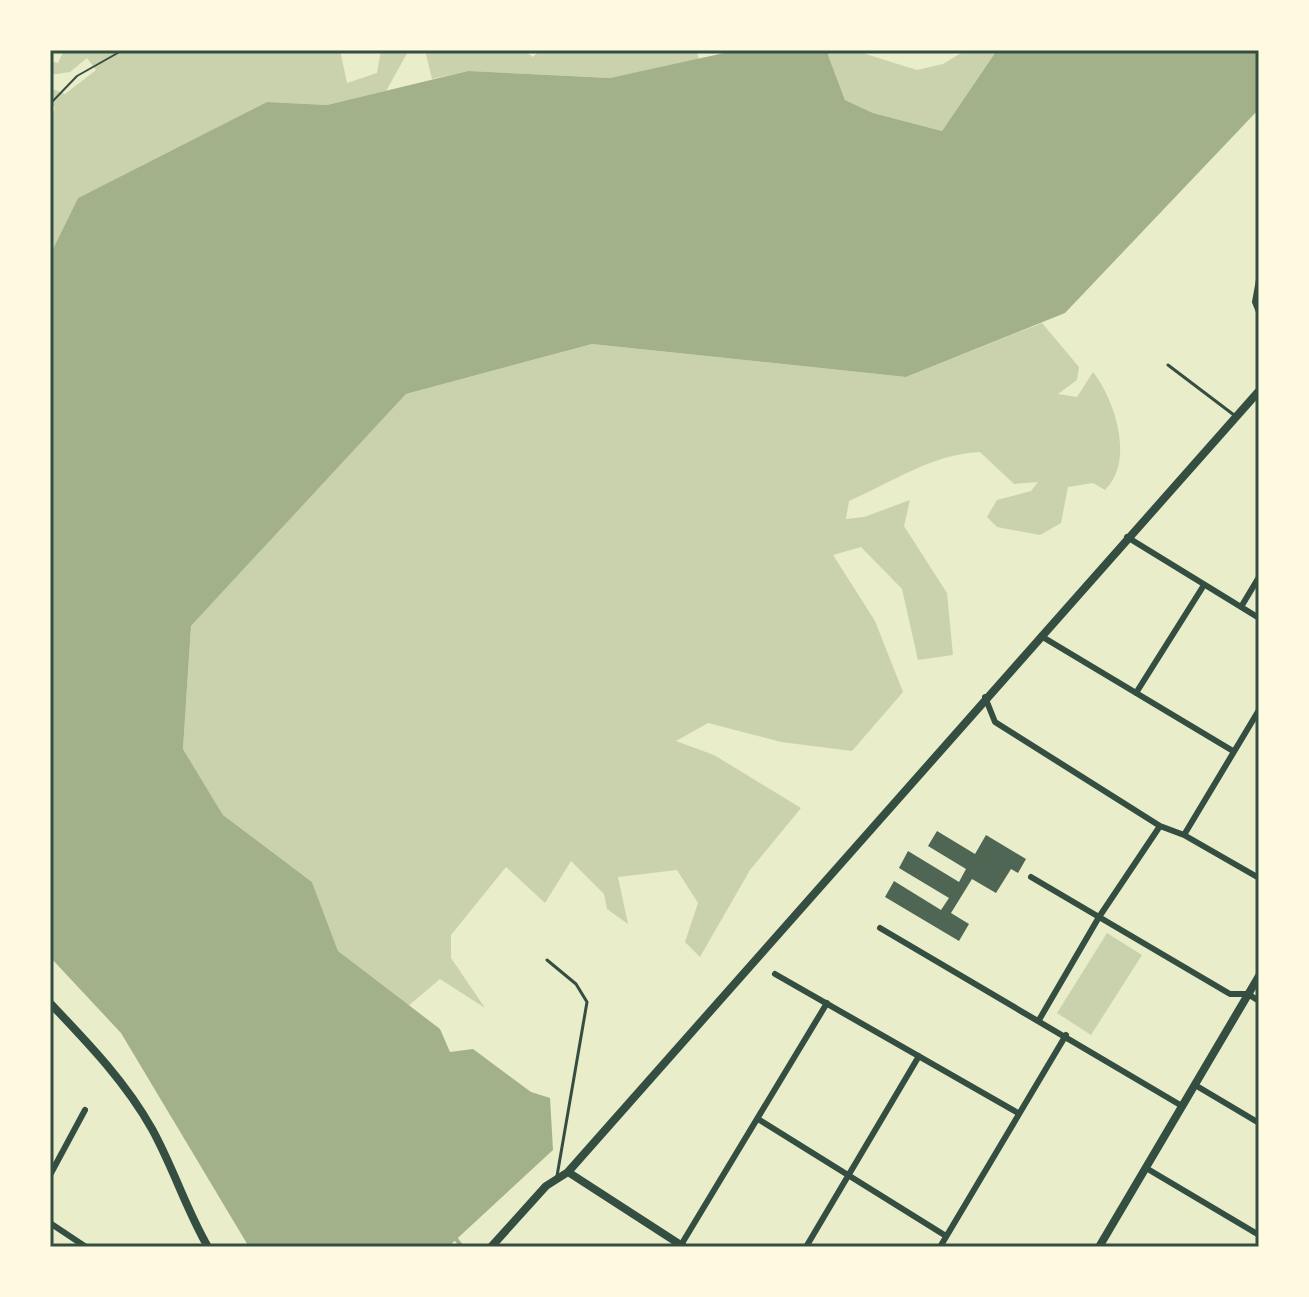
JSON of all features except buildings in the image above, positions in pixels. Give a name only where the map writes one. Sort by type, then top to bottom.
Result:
[{"type":"street","points":[[1259,280],[1255,302],[1259,312]]},
{"type":"street","points":[[491,1247],[557,1176],[568,1172],[1127,537],[1237,417],[1255,403],[1259,391]]},
{"type":"street","points":[[1127,537],[1259,618]]},
{"type":"street","points":[[1241,607],[1259,577]]},
{"type":"street","points":[[1136,693],[1204,585]]},
{"type":"street","points":[[1041,636],[1233,751]]},
{"type":"street","points":[[985,697],[995,722],[1160,826],[1184,835],[1259,878]]},
{"type":"street","points":[[1184,835],[1259,710]]},
{"type":"street","points":[[1039,1020],[1099,917],[1160,826]]},
{"type":"street","points":[[1031,877],[1230,994],[1248,994],[1259,1001]]},
{"type":"street","points":[[880,928],[1182,1106]]},
{"type":"street","points":[[775,974],[1018,1113]]},
{"type":"street","points":[[1099,1247],[1259,976]]},
{"type":"street","points":[[50,1003],[106,1062],[132,1098],[152,1129],[208,1247]]},
{"type":"street","points":[[568,1172],[683,1246],[827,1003]]},
{"type":"street","points":[[940,1247],[1066,1035]]},
{"type":"street","points":[[806,1247],[919,1056]]},
{"type":"street","points":[[1195,1085],[1259,1123]]},
{"type":"street","points":[[50,1175],[85,1110]]},
{"type":"street","points":[[758,1119],[946,1236]]},
{"type":"street","points":[[1146,1168],[1259,1235]]},
{"type":"street","points":[[50,1223],[86,1247]]},
{"type":"lane","points":[[1168,365],[1237,417]]},
{"type":"lane","points":[[547,960],[576,984],[587,1002],[557,1176]]},
{"type":"path","points":[[50,104],[77,76],[123,50]]},
{"type":"shaded area","points":[[64,50],[340,50],[347,83],[377,73],[381,50],[409,50],[386,91],[327,105],[267,102],[78,198],[50,255],[50,126],[55,107],[50,105],[50,88],[65,94],[96,70],[87,58],[70,72],[50,75],[50,61],[58,63]]},
{"type":"shaded area","points":[[425,50],[524,50],[533,57],[540,50],[697,50],[699,60],[610,78],[468,71],[432,79]]},
{"type":"shaded area","points":[[738,50],[832,50],[828,55],[845,100],[873,113],[942,131],[997,50],[1259,50],[1259,109],[1065,313],[906,377],[592,344],[406,394],[191,626],[183,749],[223,815],[312,882],[338,951],[440,1029],[450,1052],[473,1049],[531,1092],[550,1098],[553,1150],[448,1247],[249,1247],[121,1033],[50,957],[50,255],[78,198],[267,102],[327,105],[468,71],[610,78]]},
{"type":"shaded area","points":[[834,50],[853,50],[917,70],[943,64],[966,50],[997,50],[942,131],[873,113],[845,100],[828,55]]},
{"type":"shaded area","points":[[1042,323],[1079,367],[1077,380],[1058,394],[1077,397],[1093,372],[1108,398],[1120,447],[1114,478],[1105,490],[1093,483],[1068,487],[1061,523],[1040,535],[997,527],[987,517],[997,500],[1031,491],[1038,482],[1014,484],[980,452],[929,463],[849,501],[846,519],[864,517],[910,500],[904,526],[947,593],[953,655],[918,660],[902,589],[861,547],[833,555],[875,621],[903,692],[852,751],[781,742],[708,723],[676,741],[714,755],[801,808],[750,870],[700,957],[685,942],[698,903],[677,870],[618,877],[628,924],[607,909],[604,894],[571,861],[545,903],[506,867],[451,935],[451,958],[485,1008],[440,979],[407,1007],[338,951],[312,882],[223,815],[183,749],[191,626],[406,394],[592,344],[906,377]]},
{"type":"shaded area","points":[[1107,933],[1142,955],[1091,1035],[1057,1013]]},
{"type":"waterway","points":[[456,1239],[462,1247]]}]
